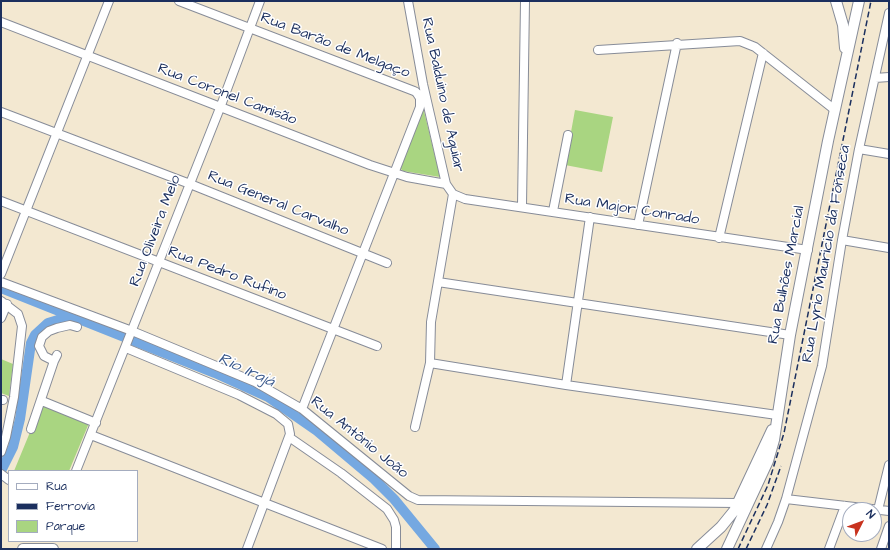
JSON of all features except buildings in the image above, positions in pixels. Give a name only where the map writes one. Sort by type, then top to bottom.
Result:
[{"type":"main road","points":[[836,1],[845,35],[844,66]]},
{"type":"main road","name":"Rua Bulhões Marcial","points":[[728,549],[763,476],[770,454],[790,335],[844,66],[859,1]]},
{"type":"main road","points":[[841,16],[849,17],[857,14]]},
{"type":"main road","points":[[697,549],[728,519],[738,503],[776,420]]},
{"type":"main road","points":[[23,549],[50,546]]},
{"type":"street","points":[[1,274],[25,210],[57,134],[109,1]]},
{"type":"street","name":"Rua Barão de Melgaço","points":[[179,1],[415,92],[427,102]]},
{"type":"street","name":"Rua Oliveira Melo","points":[[76,470],[220,108],[260,1]]},
{"type":"street","name":"Rua Balduino de Aguiar","points":[[408,1],[427,102],[446,184],[453,194]]},
{"type":"street","points":[[522,206],[525,1]]},
{"type":"street","name":"Rua Lyrio Mauricio da Fonseca","points":[[766,549],[786,499],[822,366],[842,240],[859,149],[889,13]]},
{"type":"street","name":"Rua Coronel Camisão","points":[[1,22],[220,108],[392,173],[446,184]]},
{"type":"street","points":[[598,50],[740,41],[748,43],[763,53],[835,110]]},
{"type":"street","points":[[638,225],[677,44]]},
{"type":"street","points":[[719,238],[763,53]]},
{"type":"street","points":[[875,78],[889,77]]},
{"type":"street","name":"Rua Barão de Melgaço","points":[[415,92],[424,84]]},
{"type":"street","points":[[302,409],[363,254],[392,173],[420,107],[420,98],[415,92]]},
{"type":"street","points":[[420,107],[427,102]]},
{"type":"street","name":"Rua General Carvalho","points":[[1,112],[190,184],[387,263]]},
{"type":"street","points":[[553,211],[568,135]]},
{"type":"street","points":[[859,149],[889,154]]},
{"type":"street","points":[[415,427],[430,363],[430,328],[453,194]]},
{"type":"street","name":"Rua Major Conrado","points":[[453,194],[465,199],[522,206],[719,238],[808,250]]},
{"type":"street","name":"Rua Pedro Rufino","points":[[1,201],[377,346]]},
{"type":"street","points":[[566,385],[590,217]]},
{"type":"street","points":[[842,240],[889,248]]},
{"type":"street","name":"Rua Antônio João","points":[[1,282],[132,332],[256,382],[302,409],[409,496],[418,500],[738,503]]},
{"type":"street","points":[[438,282],[790,335]]},
{"type":"street","points":[[1,318],[4,305],[13,309],[21,320],[22,332],[14,397],[6,437],[1,452]]},
{"type":"street","points":[[31,429],[56,358],[46,357],[42,353],[40,342],[49,331],[70,325],[77,327]]},
{"type":"street","points":[[126,346],[238,395],[276,414],[287,422],[290,428],[289,437],[247,549]]},
{"type":"street","points":[[430,363],[776,420]]},
{"type":"street","points":[[42,401],[96,423]]},
{"type":"street","points":[[91,435],[382,549]]},
{"type":"street","points":[[289,437],[341,472],[387,509],[394,520],[396,527],[396,549]]},
{"type":"street","points":[[880,502],[889,465]]},
{"type":"street","points":[[786,499],[842,506]]},
{"type":"street","points":[[722,503],[726,509],[728,519]]},
{"type":"street","points":[[829,549],[842,514]]},
{"type":"street","points":[[881,549],[889,526]]},
{"type":"green space","points":[[421,110],[424,111],[440,177],[403,171],[400,168]]},
{"type":"green space","points":[[575,110],[613,117],[602,172],[565,165]]},
{"type":"green space","points":[[1,359],[13,364],[9,396],[1,393]]},
{"type":"green space","points":[[42,403],[89,423],[69,470],[14,470]]},
{"type":"waterway","name":"Rio Irajá","points":[[1,288],[215,373],[268,397],[317,431],[374,479],[394,499],[435,549]]},
{"type":"waterway","points":[[1,471],[13,447],[20,419],[31,343],[35,335],[48,323],[71,316]]},
{"type":"railway","points":[[738,549],[768,485],[784,433],[871,1]]},
{"type":"railway","points":[[746,549],[767,505],[781,466]]}]
